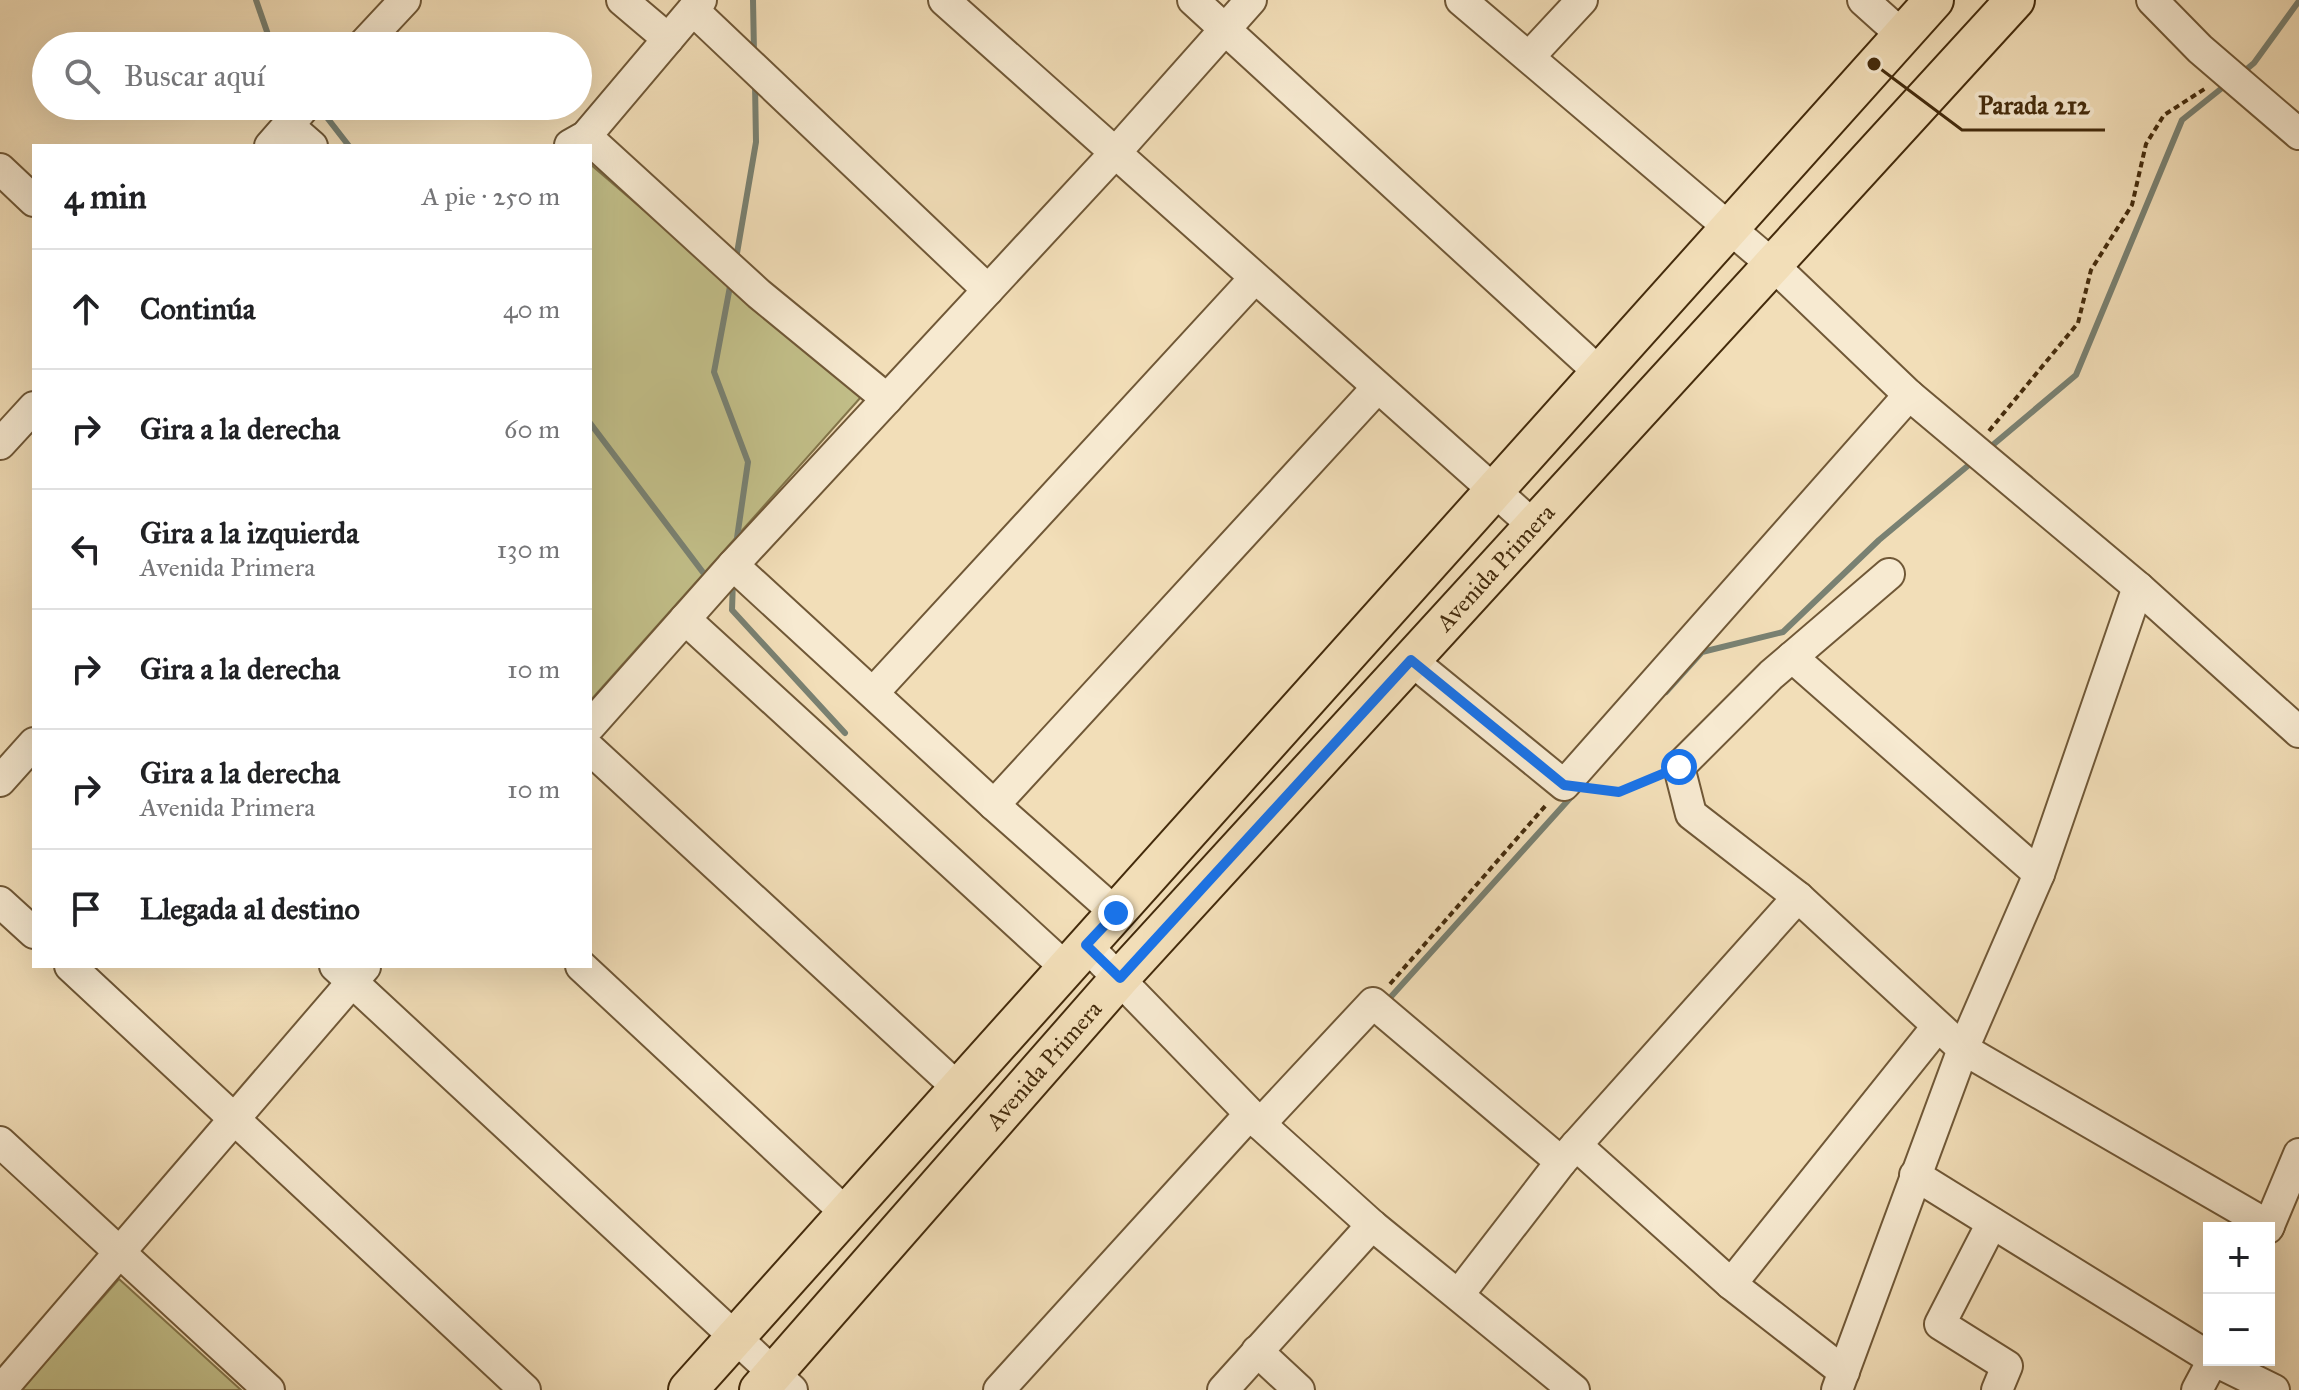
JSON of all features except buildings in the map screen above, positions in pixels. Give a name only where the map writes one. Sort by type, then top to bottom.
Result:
[{"type":"main road","name":"Avenida Primera","points":[[688,1390],[1934,0]]},
{"type":"main road","name":"Avenida Primera","points":[[774,1385],[1120,978],[2015,0]]},
{"type":"street","points":[[375,32],[405,0]]},
{"type":"street","points":[[622,0],[668,39]]},
{"type":"street","points":[[944,0],[1534,526]]},
{"type":"street","points":[[1193,0],[1600,373]]},
{"type":"street","points":[[592,724],[733,565],[1115,153],[1251,0]]},
{"type":"street","points":[[1461,0],[1773,265],[1972,451],[2138,587],[2299,732]]},
{"type":"street","points":[[1529,57],[1582,0]]},
{"type":"street","points":[[1863,0],[1902,35]]},
{"type":"street","points":[[2152,0],[2228,73],[2299,134]]},
{"type":"street","points":[[577,141],[697,5],[988,290]]},
{"type":"street","points":[[288,126],[310,144]]},
{"type":"street","points":[[592,154],[887,399]]},
{"type":"street","points":[[0,169],[32,199]]},
{"type":"street","points":[[873,693],[1254,279]]},
{"type":"street","points":[[994,805],[1377,388]]},
{"type":"street","points":[[1411,660],[1564,785],[1909,395]]},
{"type":"street","points":[[0,444],[32,409]]},
{"type":"street","points":[[733,565],[1116,913]]},
{"type":"street","points":[[1889,574],[1792,657],[1679,767],[1691,814],[1798,897],[1963,1049],[2260,1222]]},
{"type":"street","points":[[999,1390],[1255,1119],[1373,1003],[1731,1284],[1840,1381],[1963,1049],[2039,874],[2138,587]]},
{"type":"street","points":[[685,619],[1076,957],[1120,978],[1255,1119],[1372,1225],[1574,1390]]},
{"type":"street","points":[[1792,657],[2039,874]]},
{"type":"street","points":[[0,781],[32,745]]},
{"type":"street","points":[[592,751],[958,1088]]},
{"type":"street","points":[[1459,1294],[1568,1154],[1798,897]]},
{"type":"street","points":[[0,902],[32,931]]},
{"type":"street","points":[[72,968],[525,1390]]},
{"type":"street","points":[[583,968],[846,1213]]},
{"type":"street","points":[[1,1390],[30,1361],[117,1251],[235,1117],[351,971],[636,1243],[733,1339],[774,1385]]},
{"type":"street","points":[[1731,1284],[1937,1027]]},
{"type":"street","points":[[0,1142],[269,1390]]},
{"type":"street","points":[[2271,1222],[2299,1154]]},
{"type":"street","points":[[1915,1175],[2203,1353]]},
{"type":"street","points":[[1992,1223],[1940,1324],[2007,1366],[1997,1390]]},
{"type":"street","points":[[1223,1390],[1372,1225]]},
{"type":"street","points":[[1257,1351],[1299,1390]]},
{"type":"street","points":[[2197,1390],[2213,1360],[2274,1390]]},
{"type":"path","points":[[1972,451],[2078,323],[2091,270],[2132,205],[2146,144],[2164,115],[2228,73]]},
{"type":"path","points":[[1373,1003],[1564,785],[1619,792],[1679,767]]},
{"type":"shaded area","points":[[592,166],[861,397],[592,699]]},
{"type":"shaded area","points":[[119,1279],[241,1390],[21,1390]]},
{"type":"waterway","points":[[256,0],[267,32]]},
{"type":"waterway","points":[[753,0],[754,52]]},
{"type":"waterway","points":[[2242,73],[2254,63],[2299,1]]},
{"type":"waterway","points":[[736,259],[756,142],[755,84]]},
{"type":"waterway","points":[[1988,449],[2076,375],[2182,120],[2227,84]]},
{"type":"waterway","points":[[329,120],[347,144]]},
{"type":"waterway","points":[[731,281],[714,372],[748,462],[736,545]]},
{"type":"waterway","points":[[592,426],[708,579]]},
{"type":"waterway","points":[[1666,692],[1702,652],[1783,632],[1879,540],[1970,464]]},
{"type":"waterway","points":[[733,580],[732,610],[845,733]]},
{"type":"waterway","points":[[1388,1000],[1572,796]]},
{"type":"place","name":"Parada 212","points":[[1874,64]]},
{"type":"route","points":[[1116,913],[1086,945],[1120,978],[1411,660],[1564,785],[1619,792],[1679,767]]}]
